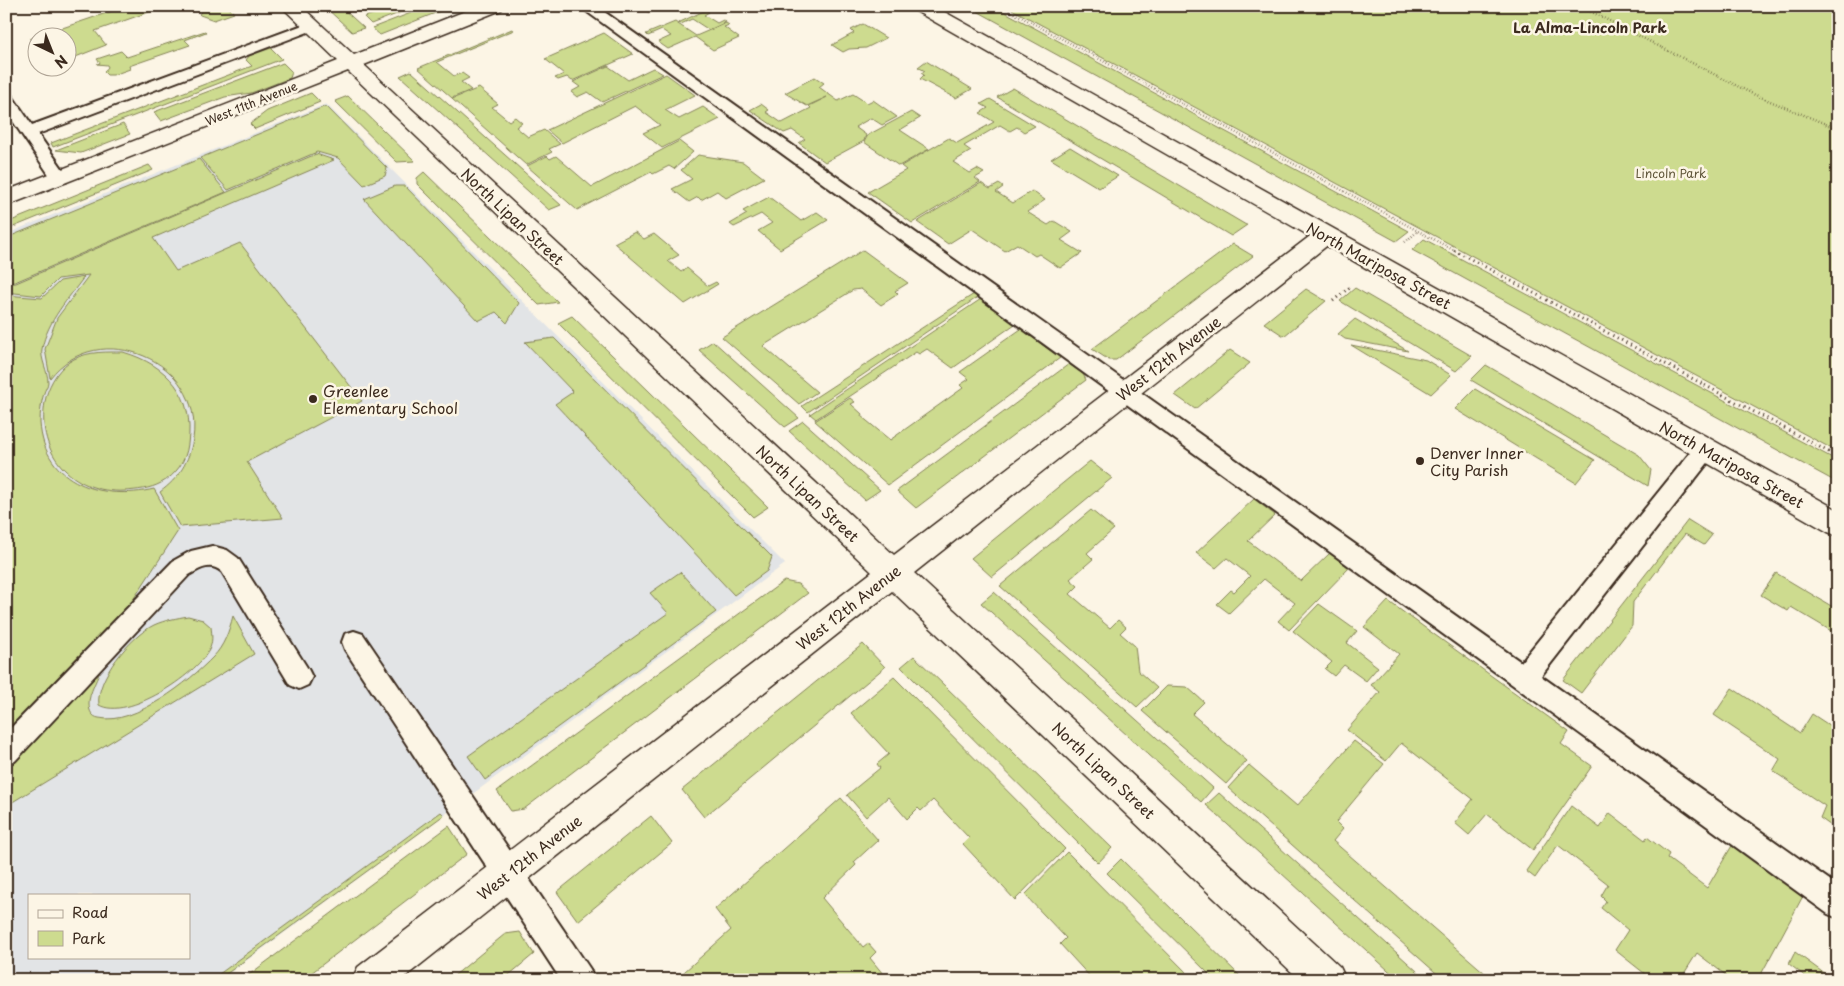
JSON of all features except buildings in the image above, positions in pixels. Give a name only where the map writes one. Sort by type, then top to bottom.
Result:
[{"type":"street","name":"North Lipan Street","points":[[290,6],[1327,980]]},
{"type":"street","name":"West 11th Avenue","points":[[6,199],[495,6]]},
{"type":"street","name":"North Mariposa Street","points":[[920,6],[1838,524]]},
{"type":"street","name":"West 12th Avenue","points":[[371,980],[1326,235]]},
{"type":"lane","points":[[586,6],[1838,904]]},
{"type":"lane","points":[[29,132],[310,26]]},
{"type":"lane","points":[[6,100],[60,178]]},
{"type":"lane","points":[[1524,678],[1706,449]]},
{"type":"lane","points":[[6,752],[181,568],[199,558],[218,556],[225,559],[299,677]]},
{"type":"lane","points":[[354,642],[578,980]]},
{"type":"path","points":[[1001,6],[1838,457]]},
{"type":"path","points":[[1580,6],[1753,94],[1838,129]]},
{"type":"path","points":[[1399,247],[1418,231]]},
{"type":"path","points":[[1333,301],[1352,285]]},
{"type":"shaded area","name":"Greenlee Elementary School","points":[[326,104],[785,564],[220,980],[6,980],[6,234]]},
{"type":"green space","points":[[127,6],[166,6],[95,31],[106,45],[78,56],[78,28],[62,28]]},
{"type":"green space","points":[[196,6],[227,6],[234,13],[214,20],[200,15],[201,12]]},
{"type":"green space","points":[[324,6],[340,6],[364,28],[352,32]]},
{"type":"green space","points":[[399,6],[417,6],[371,24],[364,17]]},
{"type":"green space","points":[[429,6],[453,6],[380,35],[372,28]]},
{"type":"green space","points":[[968,6],[994,6],[1409,231],[1396,241]]},
{"type":"green space","name":"Lincoln Park","points":[[1006,6],[1838,6],[1838,452]]},
{"type":"green space","points":[[706,10],[709,12],[704,15],[717,23],[723,20],[726,22],[709,30],[692,19],[681,24],[678,23]]},
{"type":"green space","points":[[675,22],[696,36],[726,23],[729,25],[724,27],[739,38],[713,50],[695,37],[668,49],[658,42],[671,36],[662,30],[648,36],[646,34]]},
{"type":"green space","points":[[863,24],[886,38],[866,48],[849,49],[843,52],[832,45],[854,33],[851,30]]},
{"type":"green space","points":[[512,29],[514,30],[437,62],[454,76],[462,73],[469,78],[461,82],[471,90],[452,98],[418,68]]},
{"type":"green space","points":[[205,31],[185,40],[190,45],[129,66],[130,69],[113,75],[107,75],[104,72],[108,67],[107,65],[97,64],[100,63],[97,59],[121,51],[127,57]]},
{"type":"green space","points":[[604,33],[633,54],[572,81],[567,77],[558,80],[555,78],[564,74],[545,59]]},
{"type":"green space","points":[[271,48],[282,59],[53,147],[51,143],[252,66],[246,60],[249,56]]},
{"type":"green space","points":[[926,61],[972,89],[956,98],[920,79],[924,75],[921,73],[925,71],[918,67]]},
{"type":"green space","points":[[283,63],[292,72],[290,78],[251,93],[225,97],[161,121],[154,112]]},
{"type":"green space","points":[[608,66],[628,80],[653,68],[663,74],[602,102],[588,92],[577,97],[571,92],[580,87],[573,82]]},
{"type":"green space","points":[[411,71],[561,205],[549,210],[400,76]]},
{"type":"green space","points":[[666,74],[695,95],[665,110],[679,119],[703,107],[720,119],[662,148],[643,133],[660,125],[635,106],[562,143],[547,130]]},
{"type":"green space","points":[[815,77],[824,83],[819,87],[838,101],[853,94],[867,103],[873,100],[897,117],[882,125],[871,118],[855,127],[866,135],[864,141],[825,162],[799,143],[805,139],[792,130],[784,133],[750,110],[761,104],[769,110],[766,112],[782,123],[811,108],[809,106],[827,97],[807,106],[785,93]]},
{"type":"green space","points":[[479,88],[498,104],[492,107],[509,121],[515,117],[522,123],[516,127],[528,137],[544,130],[560,144],[549,149],[552,152],[526,165],[452,99]]},
{"type":"green space","points":[[1013,88],[1247,225],[1231,236],[997,97]]},
{"type":"green space","points":[[311,93],[320,102],[255,129],[250,124],[267,111]]},
{"type":"green space","points":[[348,96],[415,161],[397,162],[335,101]]},
{"type":"green space","points":[[990,99],[1035,126],[1024,132],[1017,127],[1010,131],[1000,125],[964,146],[971,151],[953,162],[970,173],[977,169],[984,173],[975,178],[980,182],[912,223],[868,192],[906,170],[901,166],[949,138],[957,143],[994,122],[980,113],[988,108],[981,104]]},
{"type":"green space","points":[[326,106],[387,168],[385,176],[364,185],[338,158],[317,152],[228,190],[200,158]]},
{"type":"green space","points":[[911,112],[920,118],[900,130],[929,149],[899,166],[864,142],[868,135]]},
{"type":"green space","points":[[123,124],[130,134],[81,153],[56,150]]},
{"type":"green space","points":[[679,141],[693,152],[674,169],[669,166],[653,174],[651,172],[577,210],[527,166],[547,156],[550,159],[556,156],[592,187]]},
{"type":"green space","points":[[1070,147],[1118,176],[1099,188],[1051,159]]},
{"type":"green space","points":[[316,154],[334,160],[153,238],[176,271],[240,243],[362,401],[247,462],[283,518],[180,527],[160,492],[173,481],[182,469],[189,455],[193,439],[192,411],[182,388],[166,369],[144,356],[120,349],[94,350],[70,360],[50,378],[45,349],[57,318],[89,275],[58,279],[41,296],[6,292],[6,284],[16,283]]},
{"type":"green space","points":[[698,155],[743,162],[764,178],[726,198],[717,191],[701,200],[698,197],[689,202],[672,189],[692,179],[681,170]]},
{"type":"green space","points":[[199,159],[226,192],[15,282],[6,283],[6,238]]},
{"type":"green space","points":[[149,165],[153,170],[6,230],[6,223]]},
{"type":"green space","points":[[424,172],[558,302],[539,305],[417,184],[417,178]]},
{"type":"green space","points":[[981,183],[990,189],[999,184],[1003,187],[996,192],[1013,203],[1032,191],[1045,200],[1027,212],[1048,225],[1054,221],[1072,232],[1061,240],[1082,253],[1060,268],[1039,254],[1035,256],[1017,244],[1005,251],[972,229],[948,244],[917,222]]},
{"type":"green space","points":[[395,186],[405,186],[519,303],[507,323],[496,312],[478,321],[364,199]]},
{"type":"green space","points":[[769,197],[801,221],[817,212],[828,220],[780,249],[758,231],[772,223],[761,214],[734,227],[730,224],[747,214],[743,211]]},
{"type":"green space","points":[[635,232],[644,239],[654,234],[679,255],[668,261],[681,272],[687,268],[708,286],[716,282],[718,284],[685,304],[614,243]]},
{"type":"green space","points":[[1424,239],[1838,461],[1838,483],[1412,250]]},
{"type":"green space","points":[[1233,244],[1253,256],[1116,360],[1109,360],[1092,349]]},
{"type":"green space","points":[[863,250],[908,283],[895,291],[898,294],[881,305],[861,289],[853,290],[763,346],[817,392],[799,404],[722,337]]},
{"type":"green space","points":[[84,277],[54,319],[42,349],[48,382],[42,400],[40,415],[44,444],[52,461],[64,474],[79,483],[115,492],[135,492],[154,489],[178,531],[127,609],[6,738],[6,295],[42,298],[60,281]]},
{"type":"green space","points":[[1355,288],[1472,356],[1456,371],[1340,301]]},
{"type":"green space","points":[[1306,289],[1326,301],[1284,336],[1264,323]]},
{"type":"green space","points":[[974,294],[978,297],[808,412],[802,406]]},
{"type":"green space","points":[[981,299],[1015,324],[953,368],[927,349],[919,354],[916,352],[816,419],[810,414]]},
{"type":"green space","points":[[572,316],[768,507],[753,517],[558,323]]},
{"type":"green space","points":[[1355,319],[1408,351],[1345,339],[1338,334]]},
{"type":"green space","points":[[1021,329],[1060,358],[888,485],[815,421],[850,398],[855,402],[851,404],[862,414],[861,416],[890,440],[963,388],[960,385],[969,379],[960,372]]},
{"type":"green space","points":[[554,338],[772,557],[767,571],[734,595],[555,404],[573,392],[525,342]]},
{"type":"green space","points":[[713,341],[799,418],[785,427],[699,350]]},
{"type":"green space","points":[[1351,345],[1426,360],[1451,375],[1431,394]]},
{"type":"green space","points":[[1230,350],[1250,363],[1195,409],[1175,395]]},
{"type":"green space","points":[[123,352],[153,365],[175,385],[187,411],[189,427],[188,444],[183,462],[171,476],[161,483],[139,490],[105,490],[88,485],[73,477],[60,465],[51,451],[46,434],[44,416],[46,397],[56,375],[74,359],[92,353]]},
{"type":"green space","points":[[1069,364],[1083,374],[1086,380],[916,508],[897,491]]},
{"type":"green space","points":[[1486,365],[1639,455],[1651,470],[1648,486],[1471,380]]},
{"type":"green space","points":[[1475,389],[1595,460],[1576,483],[1455,409]]},
{"type":"green space","points":[[803,421],[880,490],[865,500],[789,431]]},
{"type":"green space","points":[[1090,461],[1112,478],[992,577],[971,558]]},
{"type":"green space","points":[[1254,499],[1275,515],[1248,541],[1301,581],[1330,553],[1350,567],[1289,630],[1278,621],[1295,603],[1264,579],[1229,613],[1217,604],[1231,590],[1234,592],[1250,576],[1227,558],[1216,568],[1196,553]]},
{"type":"green space","points":[[1091,510],[1114,529],[1087,553],[1093,559],[1070,579],[1078,586],[1070,594],[1110,628],[1118,620],[1126,627],[1120,633],[1135,646],[1138,671],[1157,688],[1137,707],[1000,586]]},
{"type":"green space","points":[[1688,520],[1712,535],[1704,545],[1685,534],[1633,602],[1632,626],[1581,693],[1563,680]]},
{"type":"green space","points":[[680,572],[716,612],[485,780],[468,756],[668,613],[650,593]]},
{"type":"green space","points":[[1776,573],[1838,610],[1838,635],[1791,607],[1788,611],[1761,595]]},
{"type":"green space","points":[[784,581],[798,584],[808,593],[524,809],[511,811],[497,791]]},
{"type":"green space","points":[[994,592],[1213,788],[1201,802],[981,603]]},
{"type":"green space","points":[[1388,601],[1569,732],[1561,744],[1592,766],[1533,850],[1487,814],[1469,835],[1455,823],[1473,799],[1401,743],[1386,761],[1347,730],[1380,692],[1371,685],[1399,654],[1364,627]]},
{"type":"green space","points":[[1319,604],[1357,631],[1347,643],[1378,667],[1366,681],[1344,665],[1334,676],[1325,669],[1332,662],[1293,631]]},
{"type":"green space","points":[[188,616],[203,620],[211,627],[211,644],[202,660],[176,683],[143,701],[126,707],[111,708],[99,705],[99,695],[109,671],[116,659],[135,638],[154,625],[167,620]]},
{"type":"green space","points":[[233,616],[254,654],[6,806],[6,768],[103,665],[89,700],[90,711],[93,715],[99,718],[113,719],[144,709],[176,689],[213,657],[228,633]]},
{"type":"green space","points":[[863,644],[885,667],[704,817],[682,790]]},
{"type":"green space","points":[[914,656],[1112,848],[1098,863],[901,667]]},
{"type":"green space","points":[[894,677],[1065,849],[1015,900],[963,844],[969,838],[933,800],[921,811],[918,808],[907,819],[888,797],[866,817],[847,795],[880,768],[877,764],[889,754],[851,713]]},
{"type":"green space","points":[[1167,686],[1187,687],[1204,702],[1192,714],[1247,761],[1226,784],[1142,711]]},
{"type":"green space","points":[[1732,688],[1800,733],[1812,714],[1838,731],[1838,821],[1834,828],[1820,818],[1825,806],[1773,771],[1780,759],[1714,715]]},
{"type":"green space","points":[[1354,741],[1384,764],[1336,822],[1343,829],[1333,841],[1493,980],[1444,980],[1228,788],[1249,765],[1297,806]]},
{"type":"green space","points":[[1219,793],[1427,980],[1399,980],[1206,805]]},
{"type":"green space","points":[[841,798],[878,840],[854,862],[856,865],[822,898],[863,947],[868,943],[876,952],[870,958],[888,980],[675,980],[731,930],[715,909]]},
{"type":"green space","points":[[1571,806],[1600,828],[1610,813],[1645,840],[1647,837],[1669,854],[1667,858],[1707,888],[1733,844],[1803,896],[1758,980],[1732,980],[1697,953],[1680,980],[1659,980],[1651,973],[1649,977],[1615,950],[1628,930],[1601,908],[1606,901],[1601,896],[1608,884],[1558,845],[1535,878],[1526,871]]},
{"type":"green space","points":[[441,812],[444,815],[218,980],[211,980]]},
{"type":"green space","points":[[651,816],[672,843],[578,921],[557,892]]},
{"type":"green space","points":[[449,826],[467,854],[302,980],[242,980]]},
{"type":"green space","points":[[1067,852],[1194,980],[1093,980],[1060,944],[1066,938],[1025,895]]},
{"type":"green space","points":[[1121,859],[1244,980],[1215,980],[1107,873]]},
{"type":"green space","points":[[520,932],[534,954],[503,980],[449,980],[505,934]]},
{"type":"green space","points":[[1795,952],[1833,980],[1810,980],[1789,964]]},
{"type":"place","name":"Greenlee Elementary School","points":[[313,399]]},
{"type":"place","name":"Denver Inner City Parish","points":[[1420,461]]},
{"type":"district","name":"La Alma–Lincoln Park","points":[[1590,27]]}]
